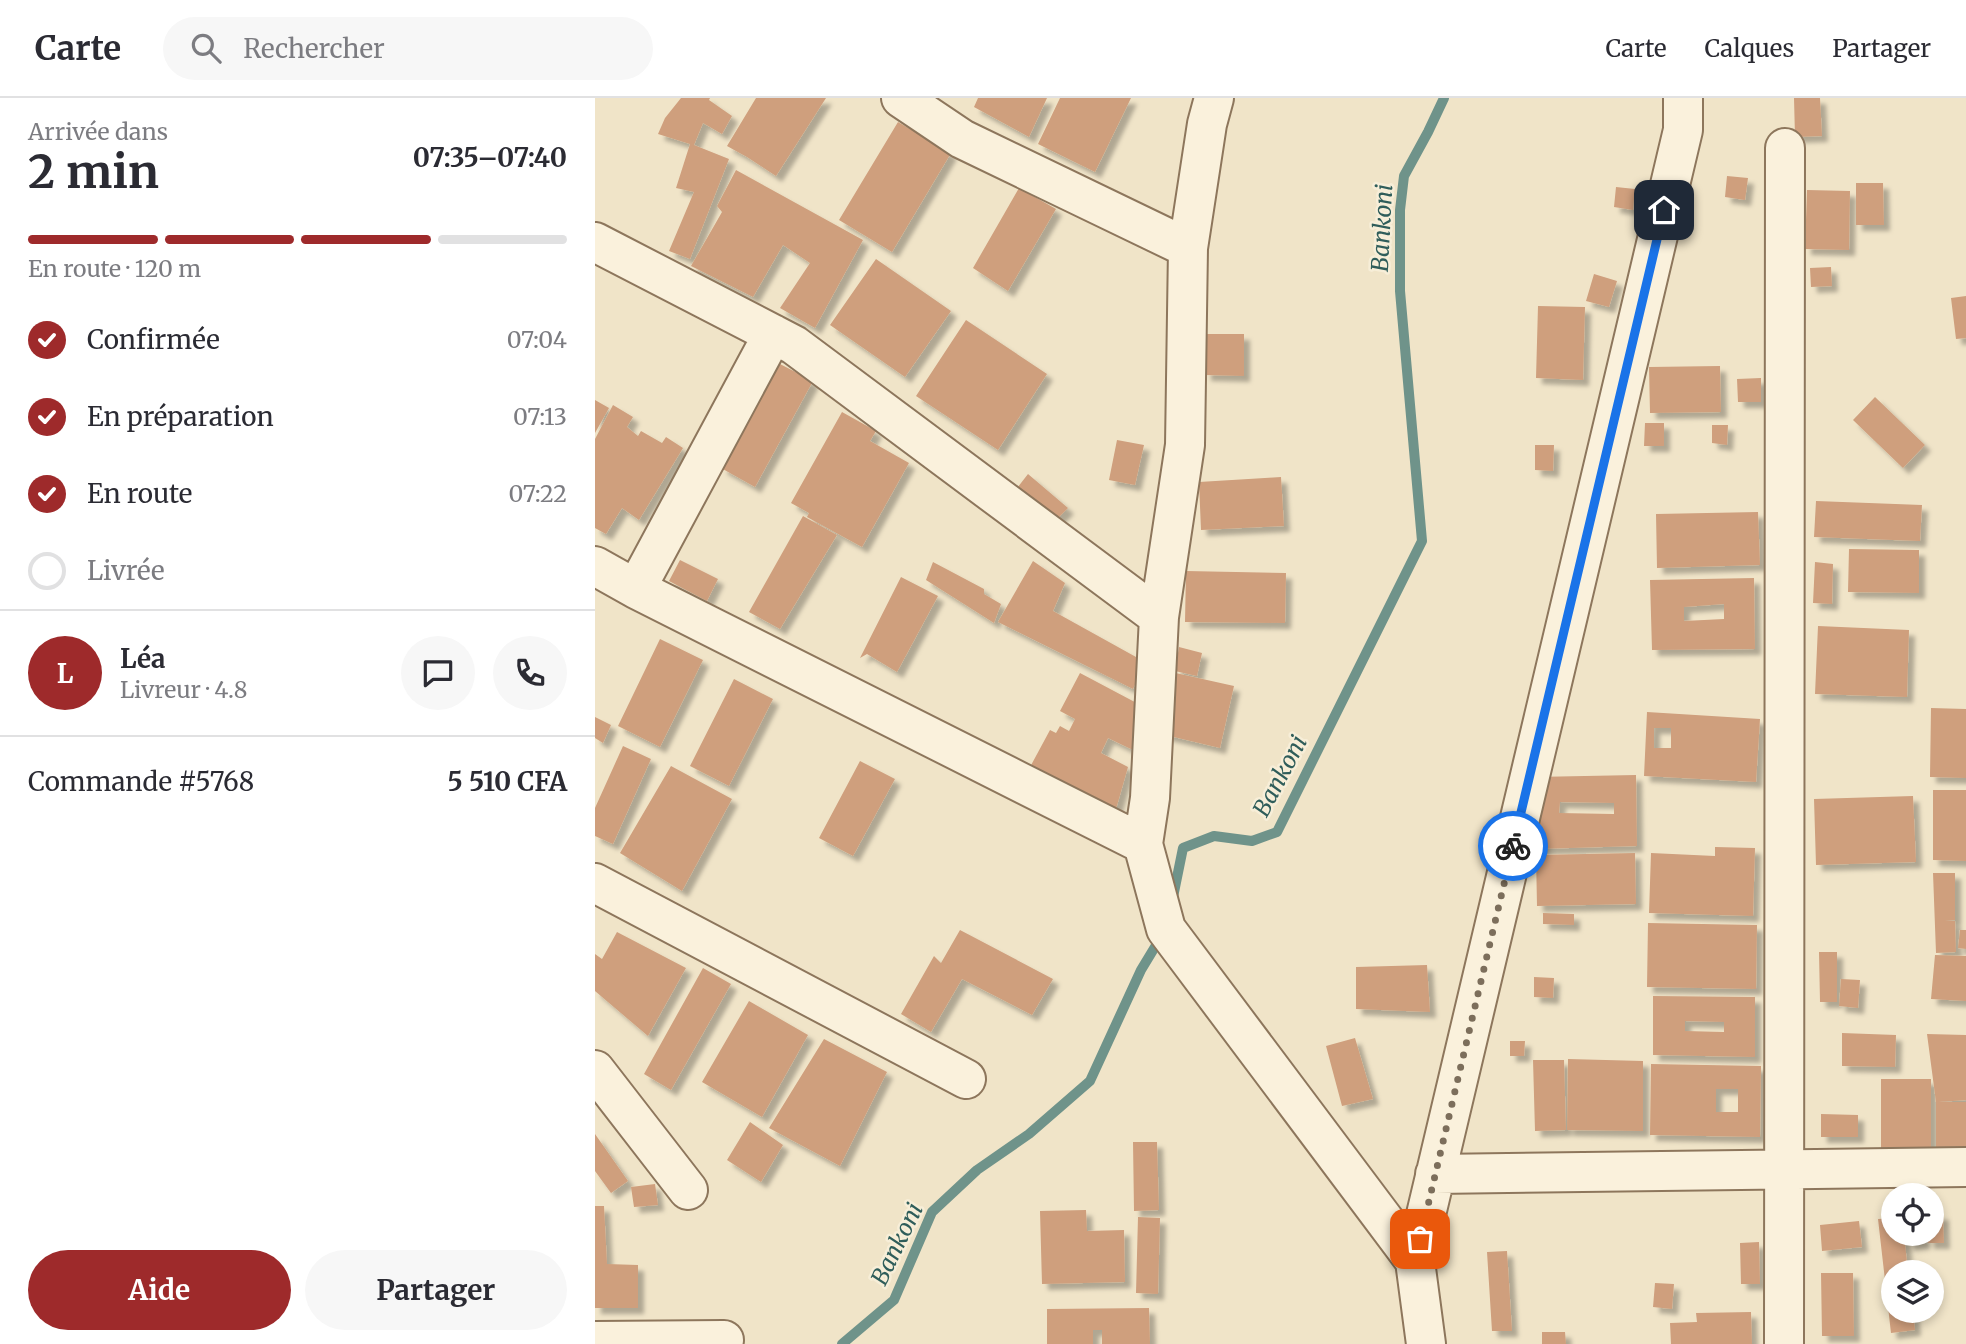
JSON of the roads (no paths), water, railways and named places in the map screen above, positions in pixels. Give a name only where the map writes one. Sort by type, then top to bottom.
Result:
[{"type":"street","points":[[901,98],[962,139],[1188,248]]},
{"type":"street","points":[[1214,98],[1207,124],[1188,248],[1185,445],[1159,617],[1150,798],[1143,844],[1166,929],[1415,1261]]},
{"type":"street","points":[[1426,1344],[1415,1261],[1683,130],[1682,98]]},
{"type":"street","points":[[1783,1344],[1785,148]]},
{"type":"street","points":[[595,242],[794,345],[1159,617]]},
{"type":"street","points":[[636,589],[773,334]]},
{"type":"street","points":[[595,566],[1143,844]]},
{"type":"street","points":[[595,883],[966,1079]]},
{"type":"street","points":[[595,1071],[688,1190]]},
{"type":"street","points":[[1435,1174],[1966,1167]]},
{"type":"street","points":[[595,1340],[724,1340]]},
{"type":"waterway","name":"Bankoni","points":[[1172,902],[1183,848],[1214,836],[1252,841],[1277,832],[1422,541],[1400,291],[1400,210],[1404,176],[1444,98]]},
{"type":"waterway","name":"Bankoni","points":[[842,1344],[894,1300],[932,1212],[977,1170],[1029,1134],[1090,1081],[1141,970],[1161,937]]}]
